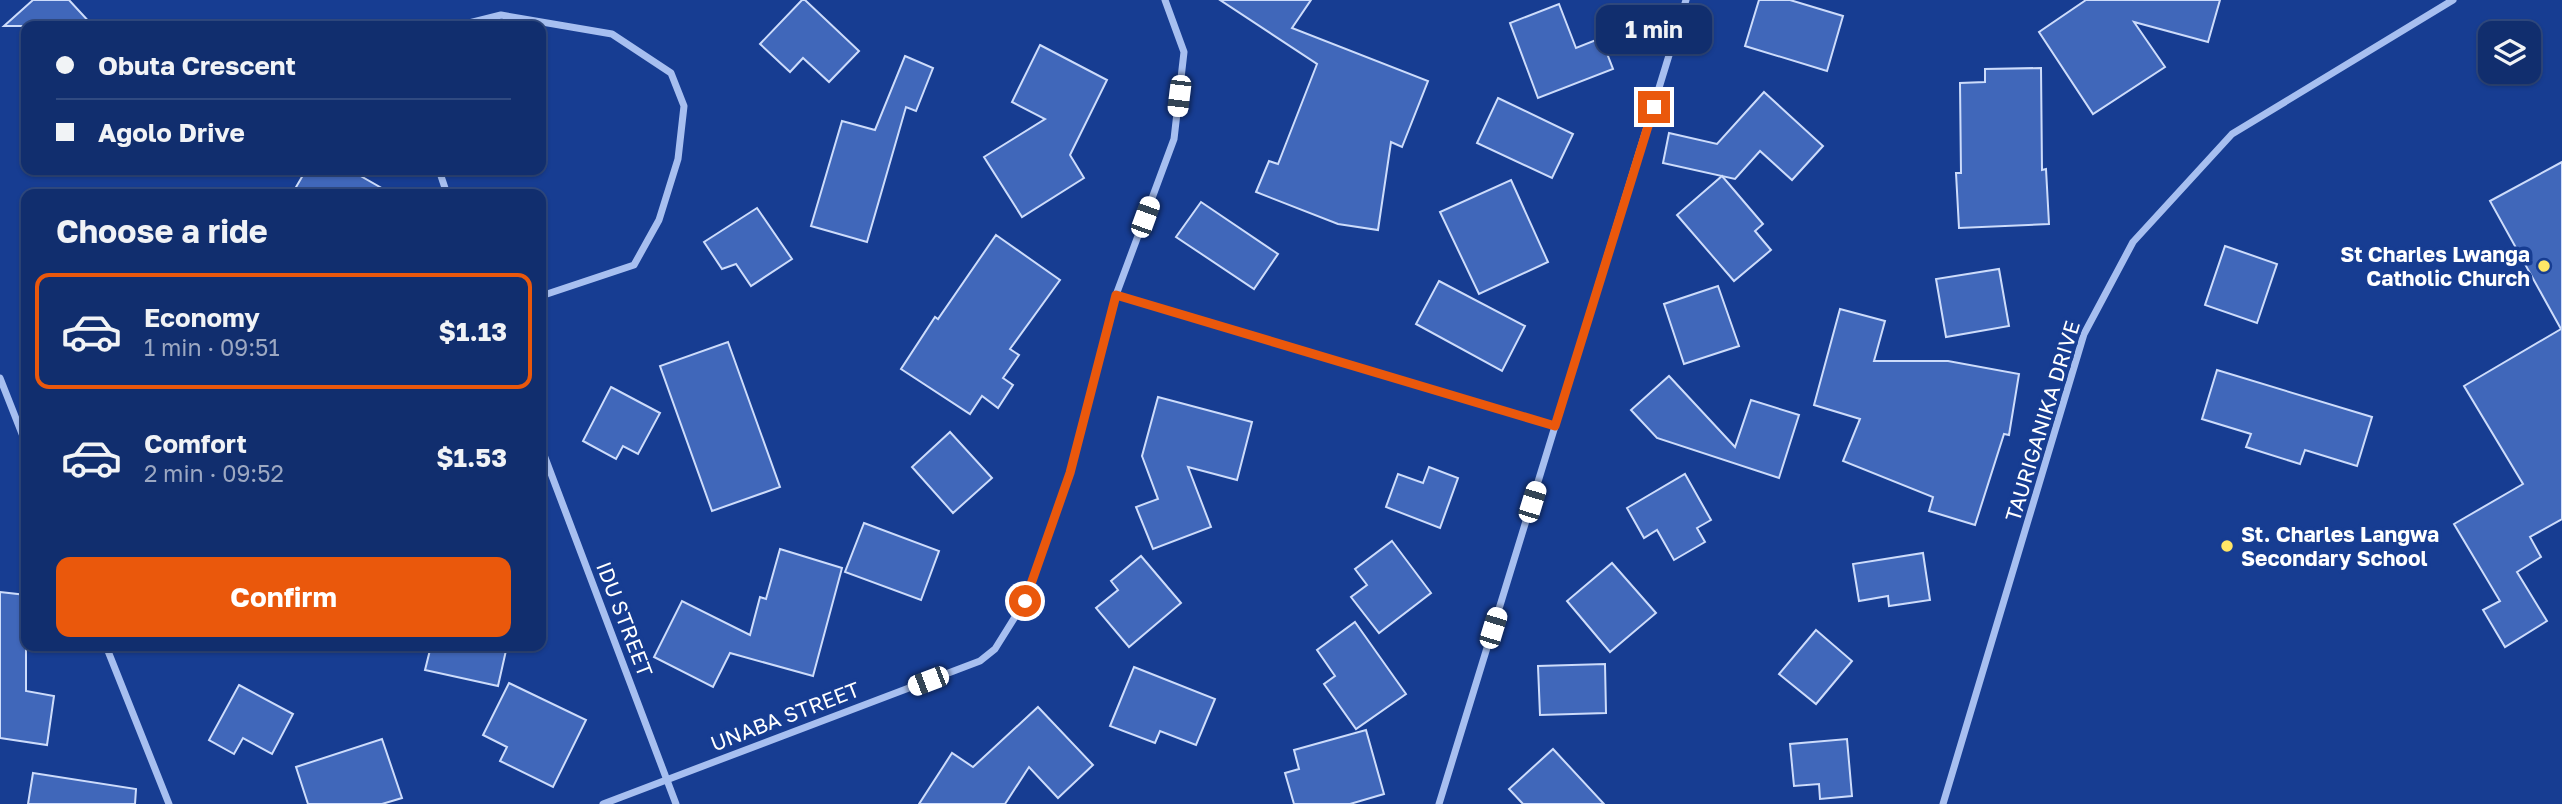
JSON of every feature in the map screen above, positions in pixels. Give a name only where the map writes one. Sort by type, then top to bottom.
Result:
[{"type":"street","points":[[1165,0],[1184,52],[1174,139],[1116,295],[1555,426]]},
{"type":"street","points":[[1439,804],[1686,0]]},
{"type":"street","name":"TAURIGANIKA DRIVE","points":[[1942,804],[2084,334],[2133,242],[2232,134],[2453,0]]},
{"type":"street","points":[[477,21],[501,15],[536,21]]},
{"type":"street","points":[[546,23],[612,34],[671,73],[684,106],[678,159],[671,183],[659,220],[634,265],[546,294]]},
{"type":"street","name":"UNABA STREET","points":[[603,804],[980,661],[995,649],[1025,601],[1070,473],[1116,295]]},
{"type":"street","points":[[0,377],[21,431]]},
{"type":"street","name":"IDU STREET","points":[[546,460],[676,804]]},
{"type":"street","points":[[108,651],[169,804]]},
{"type":"building","points":[[33,0],[69,0],[88,21],[21,21],[21,26],[4,26]]},
{"type":"building","points":[[802,0],[859,51],[829,82],[803,58],[790,72],[760,44]]},
{"type":"building","points":[[1220,0],[1311,0],[1292,28],[1428,81],[1402,147],[1391,142],[1378,230],[1338,224],[1256,192],[1269,161],[1278,164],[1317,64]]},
{"type":"building","points":[[1759,0],[1790,0],[1843,16],[1827,71],[1745,46]]},
{"type":"building","points":[[2086,0],[2220,0],[2208,42],[2134,22],[2165,67],[2093,114],[2039,32]]},
{"type":"building","points":[[1559,4],[1576,48],[1601,38],[1613,69],[1538,98],[1510,23]]},
{"type":"building","points":[[1040,45],[1107,80],[1070,155],[1084,178],[1022,217],[984,157],[1045,119],[1012,102]]},
{"type":"building","points":[[905,56],[933,68],[916,111],[906,107],[867,242],[811,226],[842,121],[875,130]]},
{"type":"building","points":[[2041,68],[2042,170],[2046,169],[2049,224],[1959,228],[1956,173],[1961,173],[1960,83],[1985,82],[1985,69]]},
{"type":"building","points":[[1764,92],[1823,146],[1792,180],[1760,151],[1735,179],[1663,163],[1669,133],[1717,144]]},
{"type":"building","points":[[1498,98],[1573,134],[1552,178],[1477,143]]},
{"type":"building","points":[[2562,162],[2562,519],[2530,537],[2541,557],[2517,572],[2547,621],[2505,647],[2483,610],[2500,601],[2454,524],[2523,484],[2464,386],[2561,329],[2490,201]]},
{"type":"building","points":[[303,175],[359,175],[383,189],[295,189]]},
{"type":"building","points":[[1722,176],[1763,224],[1755,231],[1771,250],[1734,281],[1677,215]]},
{"type":"building","points":[[1511,180],[1548,262],[1479,294],[1440,212]]},
{"type":"building","points":[[1201,202],[1278,254],[1254,289],[1176,237]]},
{"type":"building","points":[[757,208],[792,259],[751,286],[736,264],[722,269],[704,242]]},
{"type":"building","points":[[996,235],[1060,280],[1010,349],[1019,355],[1003,378],[1013,385],[998,408],[982,396],[970,414],[901,369],[935,317],[938,319]]},
{"type":"building","points":[[2225,246],[2277,264],[2257,323],[2205,305]]},
{"type":"building","points":[[1999,269],[2009,326],[1946,337],[1936,279]]},
{"type":"building","points":[[1439,281],[1525,326],[1502,371],[1416,324]]},
{"type":"building","points":[[1718,286],[1739,346],[1684,364],[1664,304]]},
{"type":"building","points":[[1840,309],[1885,321],[1874,361],[1948,361],[2019,374],[2009,435],[2004,434],[1975,525],[1929,511],[1933,497],[1843,461],[1860,419],[1814,405]]},
{"type":"building","points":[[728,342],[780,487],[712,511],[660,366]]},
{"type":"building","points":[[2217,370],[2372,417],[2357,466],[2305,450],[2300,464],[2246,447],[2251,434],[2202,419]]},
{"type":"building","points":[[1669,376],[1735,447],[1751,400],[1799,415],[1779,478],[1657,438],[1631,410]]},
{"type":"building","points":[[611,387],[660,413],[638,454],[623,446],[616,459],[583,441]]},
{"type":"building","points":[[1158,397],[1252,422],[1237,480],[1188,467],[1211,527],[1153,549],[1136,507],[1158,499],[1142,456]]},
{"type":"building","points":[[950,432],[992,478],[953,513],[912,467]]},
{"type":"building","points":[[1429,467],[1458,478],[1440,528],[1386,507],[1398,474],[1423,483]]},
{"type":"building","points":[[1685,474],[1711,520],[1697,528],[1705,542],[1674,560],[1657,530],[1644,538],[1627,508]]},
{"type":"building","points":[[864,523],[939,551],[921,600],[845,572]]},
{"type":"building","points":[[1392,541],[1431,593],[1379,633],[1351,597],[1367,585],[1355,569]]},
{"type":"building","points":[[780,549],[842,568],[813,676],[730,653],[713,687],[654,657],[682,601],[750,635],[760,597],[766,599]]},
{"type":"building","points":[[1923,553],[1930,600],[1889,606],[1888,596],[1859,601],[1853,564]]},
{"type":"building","points":[[1141,556],[1181,603],[1129,647],[1096,608],[1118,590],[1111,581]]},
{"type":"building","points":[[1612,563],[1656,613],[1610,652],[1567,601]]},
{"type":"building","points":[[0,592],[21,594],[21,651],[26,651],[26,691],[54,696],[47,745],[0,738]]},
{"type":"building","points":[[1355,622],[1406,694],[1356,729],[1324,684],[1335,676],[1317,650]]},
{"type":"building","points":[[1816,630],[1852,661],[1816,704],[1779,674]]},
{"type":"building","points":[[430,651],[506,651],[498,686],[425,670]]},
{"type":"building","points":[[1605,664],[1606,713],[1540,715],[1538,666]]},
{"type":"building","points":[[1134,667],[1215,699],[1196,745],[1160,731],[1155,743],[1110,726]]},
{"type":"building","points":[[509,683],[586,720],[553,787],[500,761],[507,747],[483,735]]},
{"type":"building","points":[[239,685],[293,714],[272,754],[243,738],[234,754],[209,740]]},
{"type":"building","points":[[1038,707],[1093,765],[1058,798],[1029,767],[1005,804],[919,804],[952,753],[973,767]]},
{"type":"building","points":[[1366,730],[1384,794],[1350,804],[1294,804],[1285,773],[1299,769],[1294,750]]},
{"type":"building","points":[[382,739],[402,798],[382,804],[308,804],[296,767]]},
{"type":"building","points":[[1847,739],[1852,796],[1820,799],[1819,784],[1794,786],[1790,744]]},
{"type":"building","points":[[1553,749],[1604,804],[1523,804],[1509,789]]},
{"type":"building","points":[[33,773],[136,789],[135,804],[28,804]]},
{"type":"place","name":"St Charles Lwanga Catholic Church","points":[[2544,266]]},
{"type":"place","name":"St. Charles Langwa Secondary School","points":[[2227,546]]},
{"type":"route","points":[[1025,601],[1070,473],[1116,295],[1555,426],[1654,107]]}]
